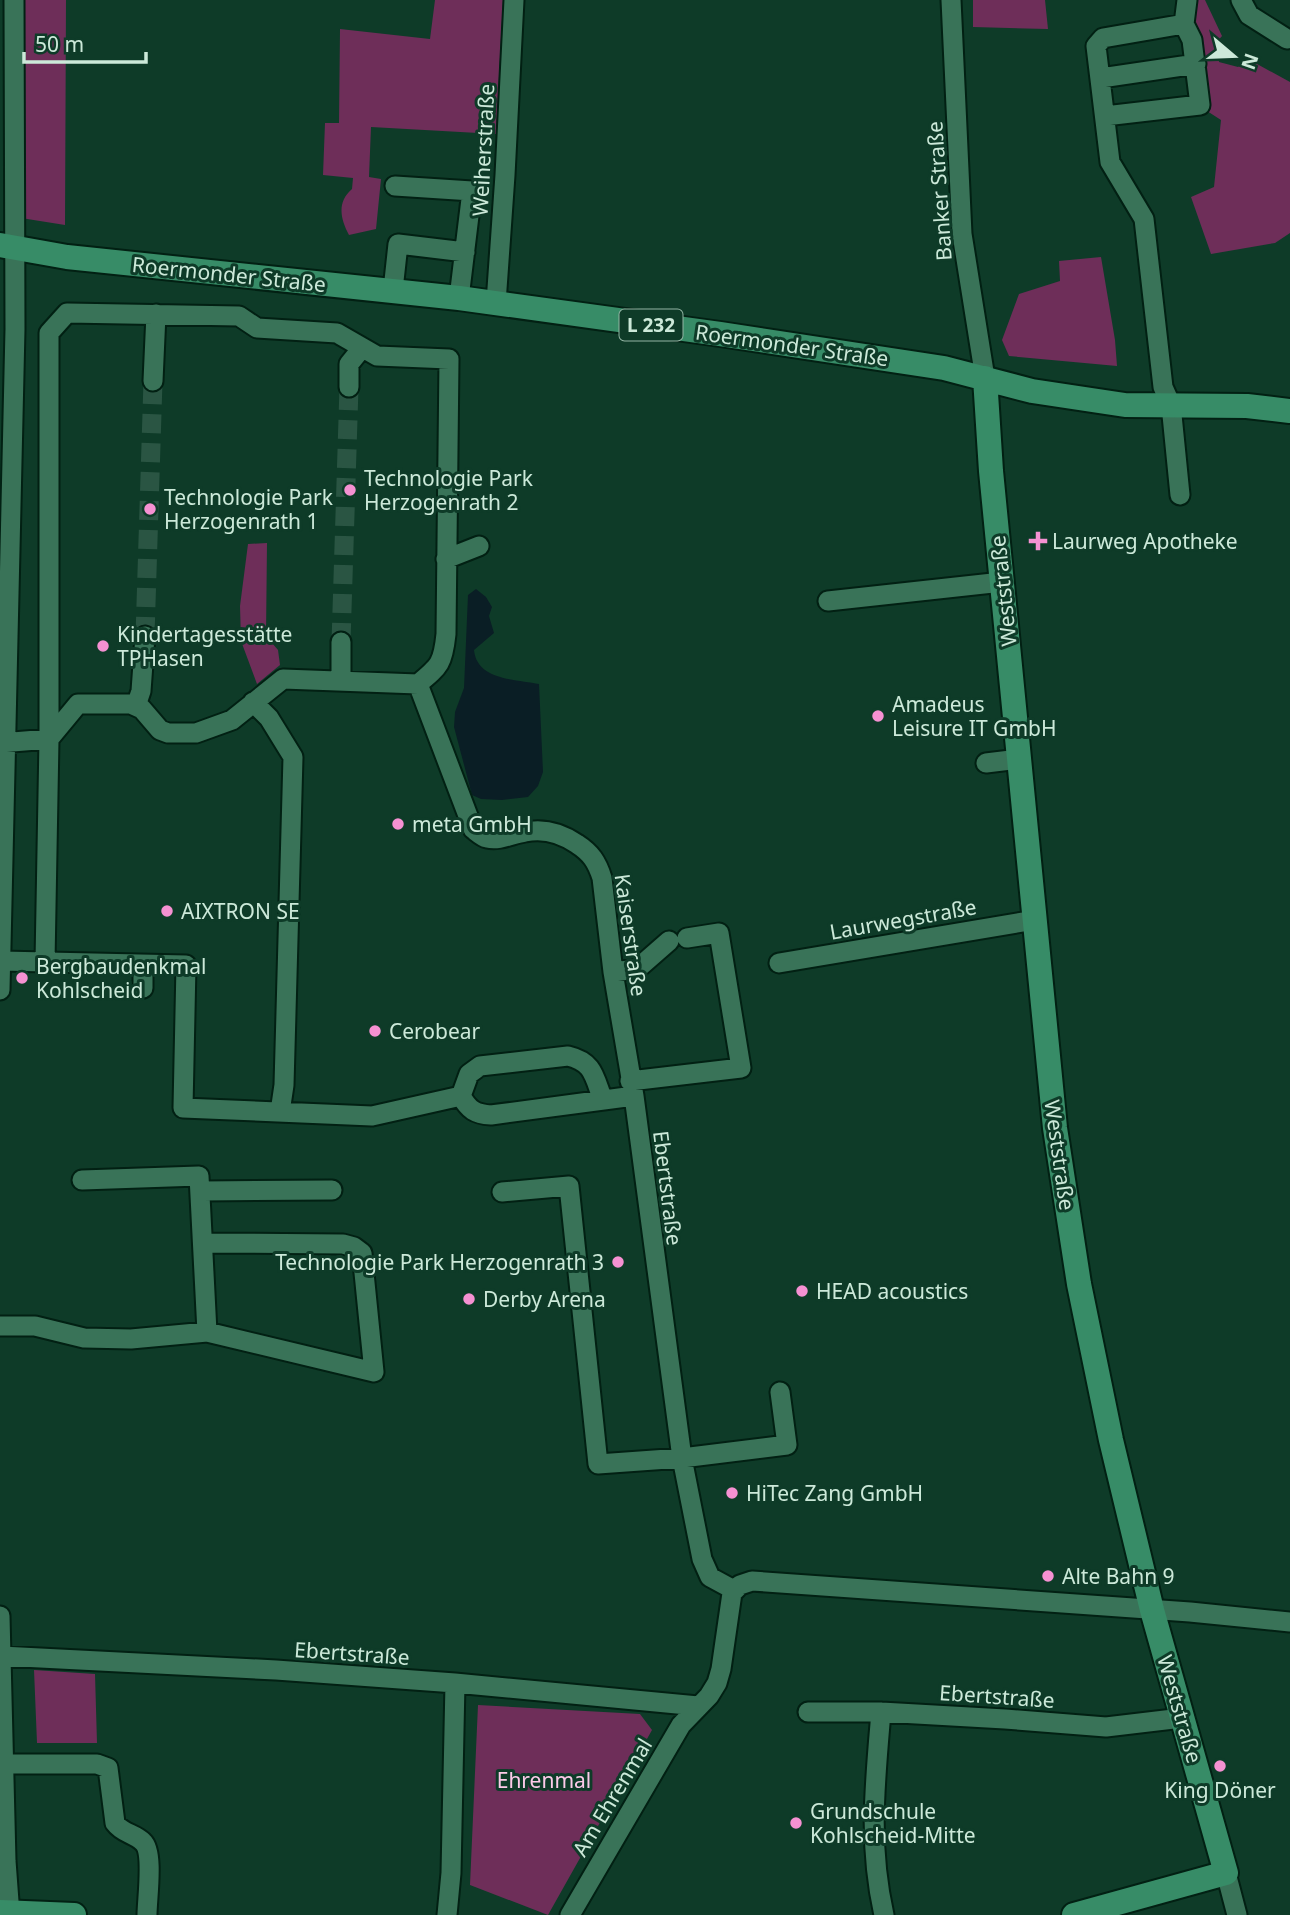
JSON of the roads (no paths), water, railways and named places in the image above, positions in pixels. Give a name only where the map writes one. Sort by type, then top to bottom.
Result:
[{"type":"main road","name":"Roermonder Straße","points":[[7,246],[67,257],[160,268],[393,290],[496,303],[934,366],[1032,391],[1125,405],[1247,406],[1290,411]]},
{"type":"main road","name":"Weststraße","points":[[985,378],[991,471],[1055,1128],[1079,1284],[1111,1440],[1152,1610],[1226,1873]]},
{"type":"main road","points":[[1074,1915],[1226,1873]]},
{"type":"main road","points":[[6,1913],[74,1915]]},
{"type":"street","points":[[0,990],[7,246],[14,0]]},
{"type":"street","name":"Weiherstraße","points":[[496,303],[513,0]]},
{"type":"street","name":"Banker Straße","points":[[951,0],[962,234],[985,378]]},
{"type":"street","points":[[1105,116],[1200,106],[1192,40],[1184,24],[1187,0]]},
{"type":"street","points":[[1241,0],[1249,15],[1287,39]]},
{"type":"street","points":[[1180,495],[1171,405],[1163,387],[1144,219],[1110,162],[1097,46],[1103,38],[1184,24]]},
{"type":"street","points":[[1101,78],[1196,64]]},
{"type":"street","points":[[395,186],[472,191],[459,298]]},
{"type":"street","points":[[393,290],[398,244],[465,252]]},
{"type":"street","points":[[3,743],[49,739],[78,705],[136,706],[142,709],[160,730],[168,733],[196,733],[232,720],[283,679],[292,677],[418,684],[439,666],[443,657],[449,359],[377,356],[337,333],[257,328],[239,316],[67,313],[49,333],[49,739],[45,962]]},
{"type":"street","points":[[153,381],[156,314]]},
{"type":"street","points":[[349,387],[349,364],[362,348]]},
{"type":"street","points":[[446,559],[479,546]]},
{"type":"street","points":[[828,601],[1002,582]]},
{"type":"street","points":[[136,706],[141,691],[145,636]]},
{"type":"street","points":[[341,642],[341,680]]},
{"type":"street","name":"Kaiserstraße","points":[[418,684],[473,829],[486,838],[505,838],[526,831],[550,830],[569,838],[588,851],[598,864],[602,878],[612,972],[632,1089]]},
{"type":"street","points":[[253,702],[269,719],[293,757],[285,1059],[280,1112]]},
{"type":"street","points":[[986,763],[1019,760]]},
{"type":"street","name":"Laurwegstraße","points":[[779,963],[1035,920]]},
{"type":"street","points":[[461,1096],[468,1108],[478,1114],[491,1115],[603,1100],[632,1089],[741,1068],[719,933],[678,939],[637,969],[612,972]]},
{"type":"street","points":[[1,961],[186,965],[183,1108],[372,1116],[461,1096]]},
{"type":"street","points":[[143,965],[143,988]]},
{"type":"street","points":[[461,1096],[469,1074],[480,1066],[568,1056],[580,1059],[590,1066],[603,1100]]},
{"type":"street","name":"Ebertstraße","points":[[632,1089],[681,1458],[702,1559],[710,1577],[734,1590]]},
{"type":"street","points":[[82,1180],[199,1177],[202,1191],[207,1332]]},
{"type":"street","points":[[502,1192],[569,1186],[598,1464],[681,1458],[787,1445],[780,1392]]},
{"type":"street","points":[[202,1191],[332,1190]]},
{"type":"street","points":[[0,1326],[35,1326],[84,1338],[131,1339],[207,1332],[374,1372],[362,1253],[343,1244],[204,1243]]},
{"type":"street","points":[[734,1590],[752,1581],[1290,1622]]},
{"type":"street","name":"Am Ehrenmal","points":[[570,1915],[681,1725],[709,1696],[719,1676],[734,1590]]},
{"type":"street","points":[[0,1616],[6,1913]]},
{"type":"street","name":"Ebertstraße","points":[[1,1656],[276,1670],[455,1683],[698,1706]]},
{"type":"street","points":[[447,1915],[451,1873],[455,1683]]},
{"type":"street","name":"Ebertstraße","points":[[808,1712],[881,1712],[1005,1718],[1106,1727],[1182,1718]]},
{"type":"street","points":[[881,1712],[873,1801],[873,1844],[876,1879],[884,1915]]},
{"type":"street","points":[[4,1764],[97,1764],[107,1768],[115,1823],[120,1830],[142,1841],[149,1852],[147,1915]]},
{"type":"street","name":"Weststraße","points":[[1226,1873],[1237,1915]]},
{"type":"water","points":[[476,589],[486,597],[492,607],[489,616],[494,633],[474,650],[482,668],[499,677],[539,684],[543,772],[538,786],[528,797],[502,800],[481,799],[472,795],[454,727],[455,712],[464,688],[468,595]]},
{"type":"tunnel","points":[[145,636],[153,381]]},
{"type":"tunnel","points":[[341,642],[349,387]]},
{"type":"place","name":"Technologie Park Herzogenrath 2","points":[[350,490]]},
{"type":"place","name":"Technologie Park Herzogenrath 1","points":[[150,509]]},
{"type":"place","name":"Laurweg Apotheke","points":[[1038,541]]},
{"type":"place","name":"Kindertagesstätte TPHasen","points":[[103,646]]},
{"type":"place","name":"Amadeus Leisure IT GmbH","points":[[878,716]]},
{"type":"place","name":"meta GmbH","points":[[398,824]]},
{"type":"place","name":"AIXTRON SE","points":[[167,911]]},
{"type":"place","name":"Bergbaudenkmal Kohlscheid","points":[[22,978]]},
{"type":"place","name":"Cerobear","points":[[375,1031]]},
{"type":"place","name":"Technologie Park Herzogenrath 3","points":[[618,1262]]},
{"type":"place","name":"HEAD acoustics","points":[[802,1291]]},
{"type":"place","name":"Derby Arena","points":[[469,1299]]},
{"type":"place","name":"HiTec Zang GmbH","points":[[732,1493]]},
{"type":"place","name":"Alte Bahn 9","points":[[1048,1576]]},
{"type":"place","name":"King Döner","points":[[1220,1766]]},
{"type":"place","name":"Grundschule Kohlscheid-Mitte","points":[[796,1823]]},
{"type":"park label","name":"Ehrenmal","points":[[544,1780]]}]
